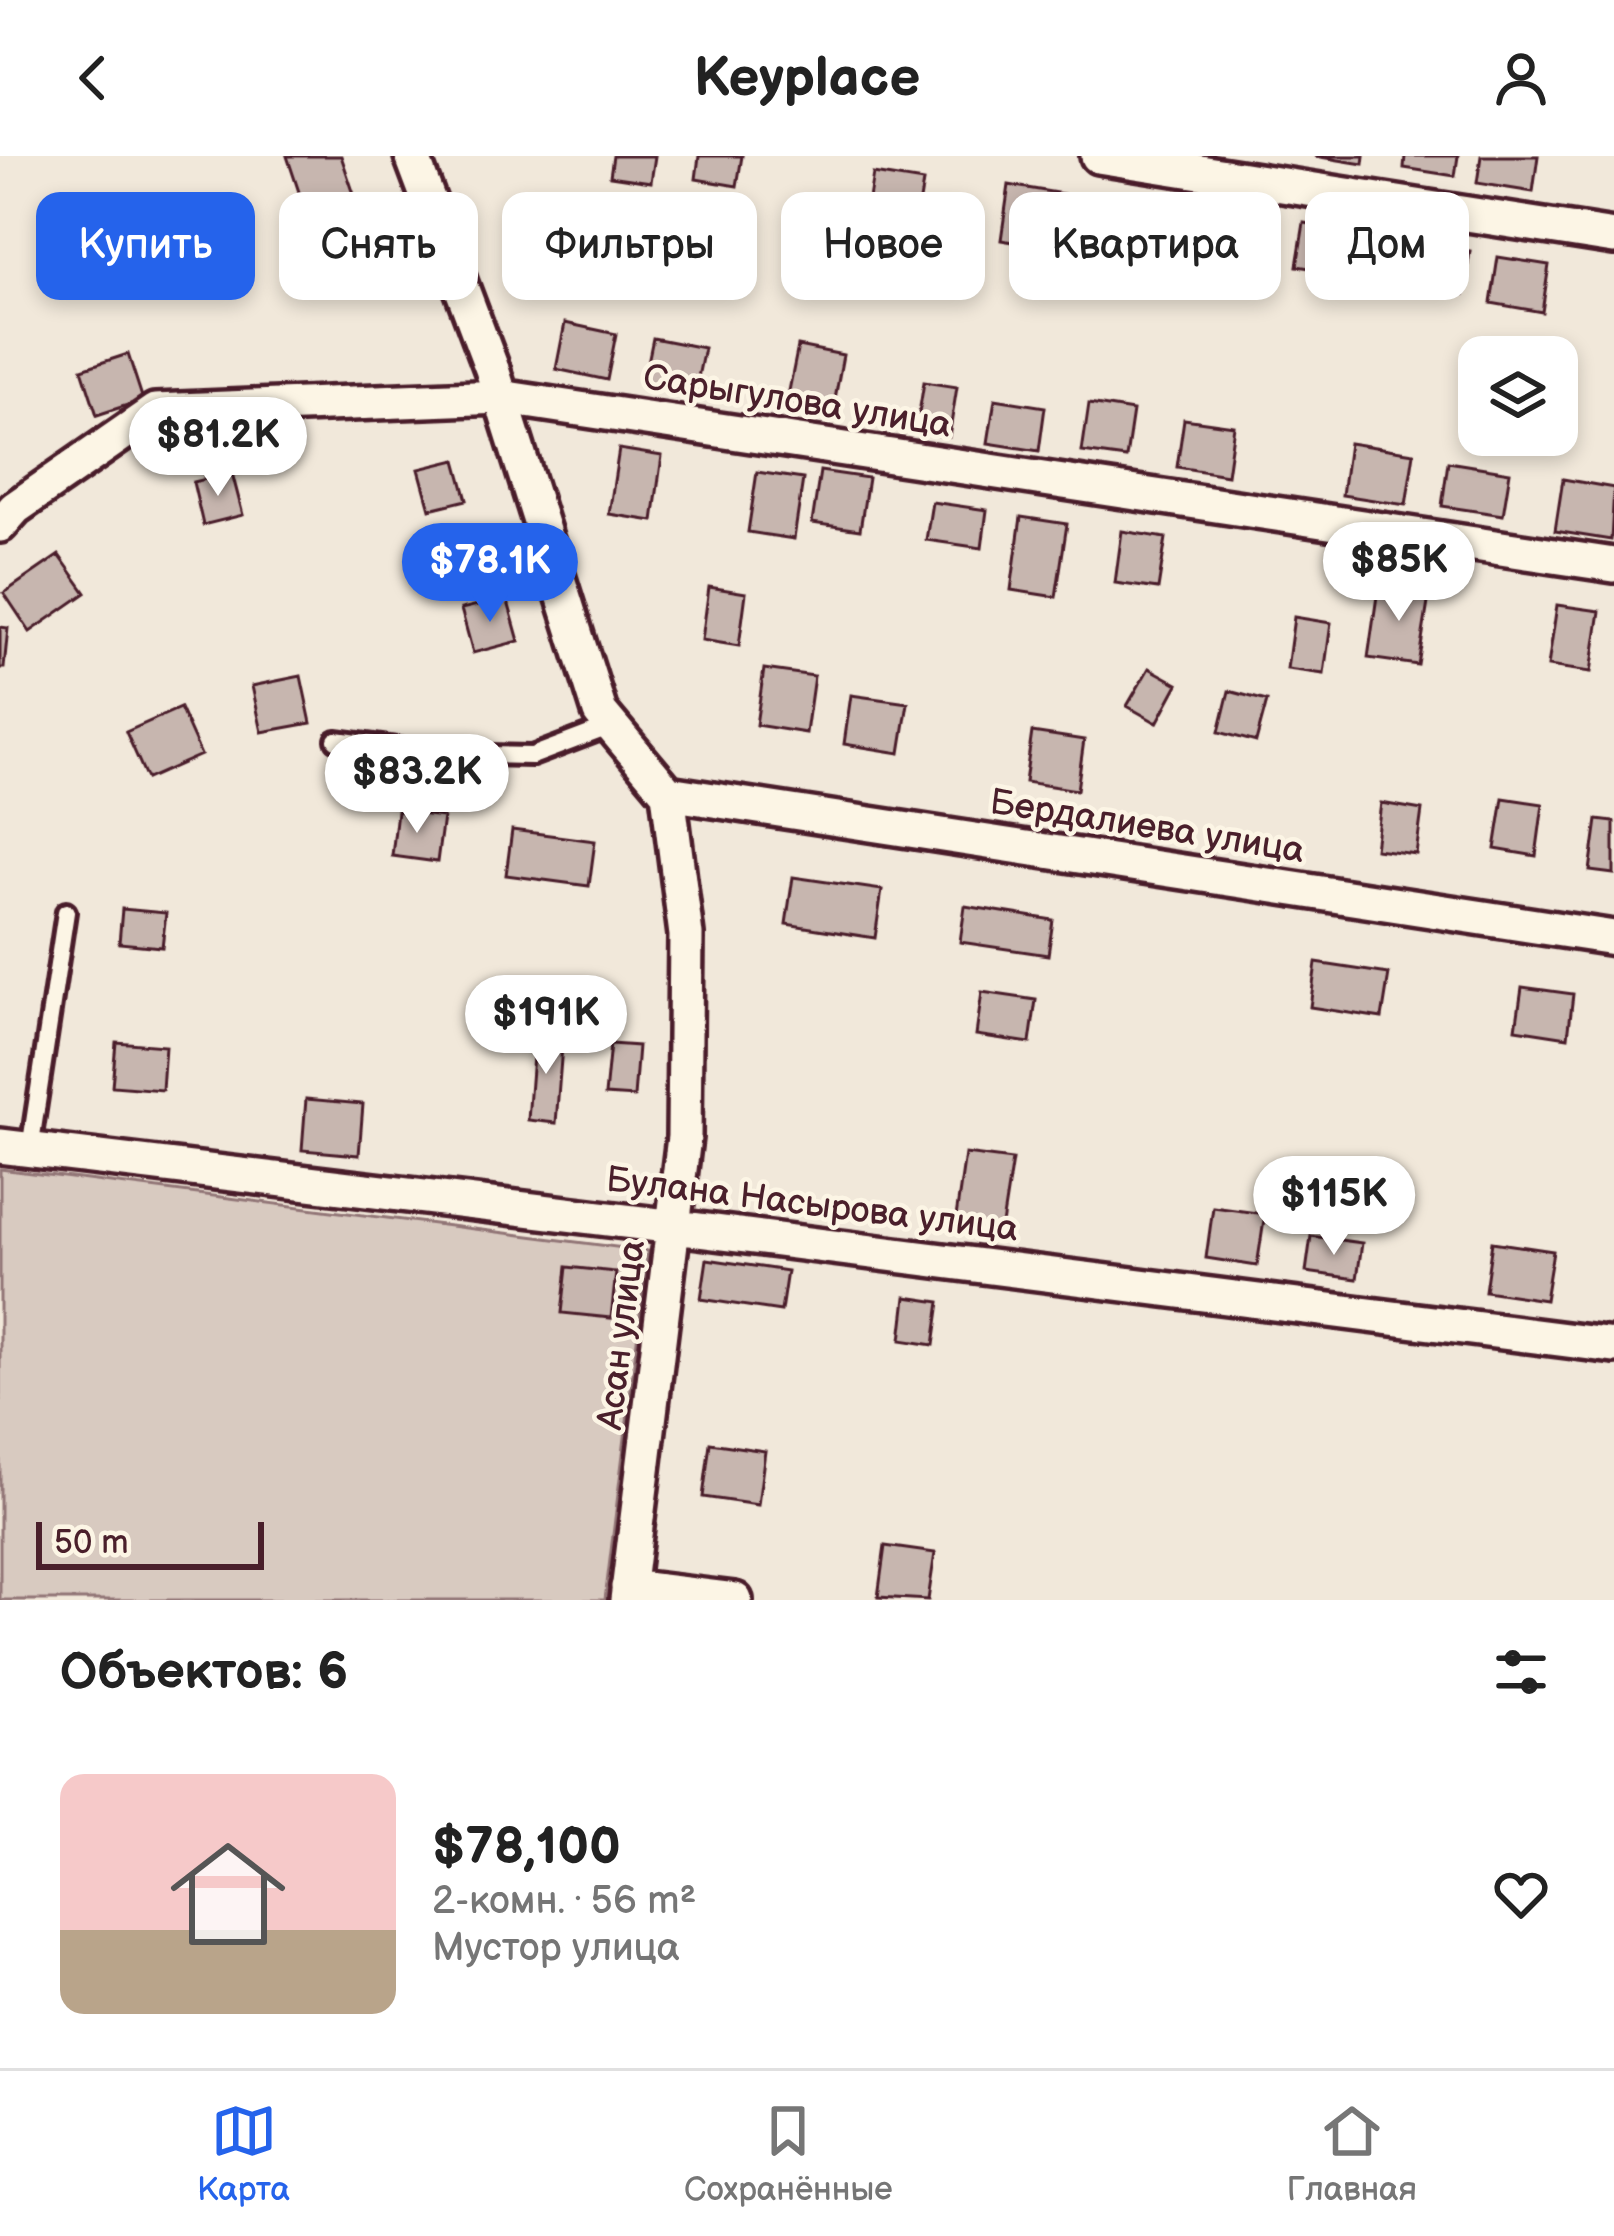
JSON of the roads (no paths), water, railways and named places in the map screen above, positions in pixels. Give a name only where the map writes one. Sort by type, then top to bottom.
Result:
[{"type":"street","points":[[412,156],[500,397],[600,712],[668,793]]},
{"type":"street","points":[[1098,156],[1614,237]]},
{"type":"street","name":"Сарыгулова улица","points":[[5,510],[155,411],[500,397],[1614,565]]},
{"type":"street","name":"Бердалиева улица","points":[[668,793],[1614,938]]},
{"type":"street","name":"Асан улица","points":[[627,1593],[684,1137],[686,935],[668,793]]},
{"type":"street","name":"Булана Насырова улица","points":[[15,1148],[1614,1346]]},
{"type":"street","points":[[627,1593],[735,1600]]},
{"type":"lane","points":[[336,740],[441,754],[532,756],[611,726]]},
{"type":"lane","points":[[15,1148],[66,912]]}]
